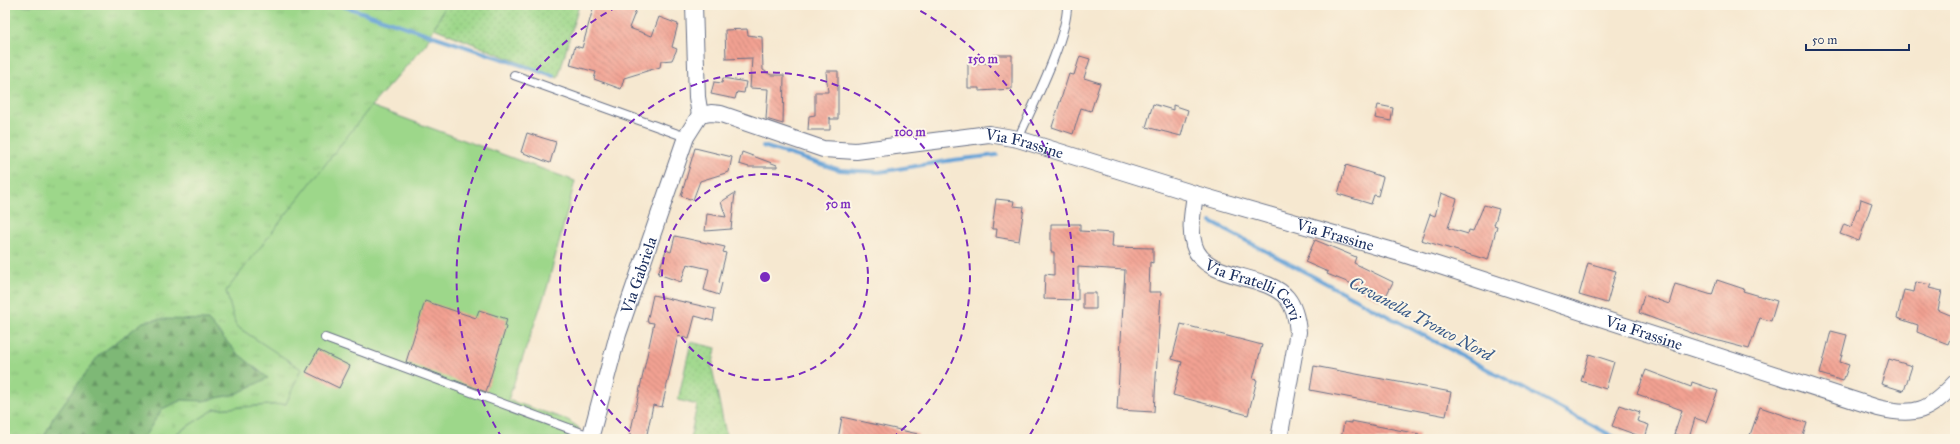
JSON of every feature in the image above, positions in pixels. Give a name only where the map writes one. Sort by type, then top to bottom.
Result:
[{"type":"street","points":[[694,5],[697,97],[700,115]]},
{"type":"street","name":"Via Frassine","points":[[700,115],[711,113],[721,114],[823,148],[856,151],[989,134],[1018,139],[1195,194],[1400,252],[1878,408],[1905,412],[1924,409],[1930,406],[1955,383]]},
{"type":"street","name":"Via Gabriela","points":[[590,438],[618,334],[686,137],[700,115]]},
{"type":"street","name":"Via Fratelli Cervi","points":[[1195,194],[1191,227],[1194,247],[1200,256],[1207,263],[1221,270],[1263,283],[1278,291],[1286,297],[1297,317],[1298,332],[1279,439]]},
{"type":"lane","points":[[1018,139],[1056,50],[1067,16],[1067,5]]},
{"type":"lane","points":[[514,75],[686,137]]},
{"type":"lane","points":[[325,338],[590,438]]},
{"type":"green space","points":[[5,5],[446,5],[426,44],[371,106],[236,326],[302,369],[286,404],[215,409],[174,435],[171,439],[5,439]]},
{"type":"green space","points":[[446,5],[579,5],[558,78],[434,28]]},
{"type":"green space","points":[[371,106],[575,181],[547,288],[508,400],[568,420],[579,428],[576,439],[171,439],[174,435],[215,409],[286,404],[301,369],[236,326],[226,291]]},
{"type":"green space","points":[[160,319],[208,320],[236,352],[268,378],[236,394],[203,401],[182,400],[162,409],[143,439],[43,439],[53,418],[99,355],[143,322]]},
{"type":"green space","points":[[691,342],[716,348],[712,368],[727,439],[690,439],[697,405],[678,400]]},
{"type":"building","points":[[594,5],[638,5],[629,28],[652,36],[659,17],[678,24],[672,47],[677,49],[672,60],[661,61],[660,67],[624,78],[621,89],[594,79],[596,72],[570,65],[575,46],[582,48]]},
{"type":"building","points":[[747,29],[748,35],[762,37],[763,70],[771,75],[784,75],[783,124],[766,119],[768,89],[750,88],[752,58],[726,59],[725,30]]},
{"type":"building","points":[[992,55],[1012,55],[1012,89],[979,91],[979,88],[968,88],[968,63],[992,63]]},
{"type":"building","points":[[1080,56],[1090,59],[1084,78],[1100,83],[1091,111],[1081,108],[1073,134],[1052,127],[1069,74],[1074,75]]},
{"type":"building","points":[[826,71],[838,71],[838,119],[830,119],[830,130],[808,130],[809,116],[815,115],[815,92],[828,92]]},
{"type":"building","points":[[723,78],[746,82],[744,93],[737,92],[735,99],[711,94],[714,82],[722,83]]},
{"type":"building","points":[[1153,104],[1173,110],[1173,105],[1188,110],[1181,136],[1146,127]]},
{"type":"building","points":[[1378,105],[1393,108],[1391,121],[1375,118]]},
{"type":"building","points":[[527,133],[556,142],[550,163],[521,152]]},
{"type":"building","points":[[695,148],[732,157],[729,172],[700,181],[693,200],[681,196]]},
{"type":"building","points":[[742,152],[777,165],[777,167],[749,167],[739,164]]},
{"type":"building","points":[[1346,165],[1383,177],[1378,196],[1374,195],[1371,204],[1338,194]]},
{"type":"building","points":[[735,193],[731,229],[705,231],[707,214],[726,217],[721,202]]},
{"type":"building","points":[[1441,193],[1457,199],[1448,228],[1468,234],[1469,230],[1473,231],[1484,205],[1499,209],[1494,225],[1497,226],[1488,260],[1421,240],[1430,214],[1435,216]]},
{"type":"building","points":[[996,199],[1014,201],[1013,206],[1024,207],[1019,241],[996,237],[997,229],[992,229]]},
{"type":"building","points":[[1861,199],[1872,203],[1859,241],[1840,234],[1844,224],[1851,227],[1857,209],[1859,209]]},
{"type":"building","points":[[1051,224],[1080,224],[1080,231],[1113,233],[1112,247],[1153,248],[1153,263],[1150,262],[1149,292],[1161,292],[1154,412],[1117,410],[1125,270],[1078,267],[1078,300],[1044,299],[1045,274],[1054,275],[1054,252],[1051,252]]},
{"type":"building","points":[[675,236],[725,247],[723,252],[726,253],[719,282],[722,283],[719,295],[704,290],[709,269],[687,264],[681,282],[658,274],[666,250],[671,252]]},
{"type":"building","points":[[1315,240],[1356,257],[1354,263],[1393,282],[1385,298],[1382,296],[1380,300],[1361,291],[1362,288],[1327,274],[1328,272],[1305,262]]},
{"type":"building","points":[[1588,263],[1616,271],[1607,303],[1579,295]]},
{"type":"building","points":[[1717,280],[1744,289],[1743,291],[1777,301],[1771,321],[1760,318],[1749,349],[1700,336],[1639,313],[1644,295],[1669,304],[1675,284],[1712,295]]},
{"type":"building","points":[[1916,282],[1931,285],[1929,288],[1942,291],[1938,310],[1955,317],[1955,326],[1948,344],[1917,332],[1918,325],[1897,318],[1904,290],[1914,292]]},
{"type":"building","points":[[1083,293],[1096,293],[1096,309],[1083,309]]},
{"type":"building","points":[[653,295],[715,309],[713,321],[695,316],[689,339],[678,336],[662,407],[653,405],[646,439],[629,439],[654,323],[647,322]]},
{"type":"building","points":[[425,301],[476,318],[479,310],[507,319],[506,327],[486,392],[406,362]]},
{"type":"building","points":[[1181,324],[1262,345],[1253,379],[1257,380],[1248,415],[1173,395],[1182,362],[1172,359]]},
{"type":"building","points":[[1831,331],[1847,335],[1840,362],[1849,365],[1843,381],[1820,374]]},
{"type":"building","points":[[318,350],[350,366],[339,388],[306,372]]},
{"type":"building","points":[[1589,354],[1614,362],[1606,389],[1581,381]]},
{"type":"building","points":[[1889,359],[1912,366],[1904,391],[1881,384]]},
{"type":"building","points":[[1314,366],[1451,392],[1446,416],[1310,390]]},
{"type":"building","points":[[1646,370],[1691,387],[1692,382],[1718,391],[1706,422],[1695,418],[1689,438],[1674,434],[1682,410],[1637,394]]},
{"type":"building","points":[[1620,405],[1640,412],[1637,421],[1649,425],[1645,438],[1612,426]]},
{"type":"building","points":[[1760,407],[1807,423],[1802,439],[1762,439],[1750,435]]},
{"type":"building","points":[[842,417],[918,434],[917,439],[838,439]]},
{"type":"building","points":[[1351,421],[1419,434],[1418,439],[1341,439],[1344,422],[1351,423]]},
{"type":"waterway","name":"Cavanella Tronco Nord","points":[[340,5],[554,76]]},
{"type":"waterway","name":"Cavanella Tronco Nord","points":[[763,146],[840,170],[879,172],[953,160],[997,155]]},
{"type":"waterway","name":"Cavanella Tronco Nord","points":[[1211,222],[1618,439]]}]
